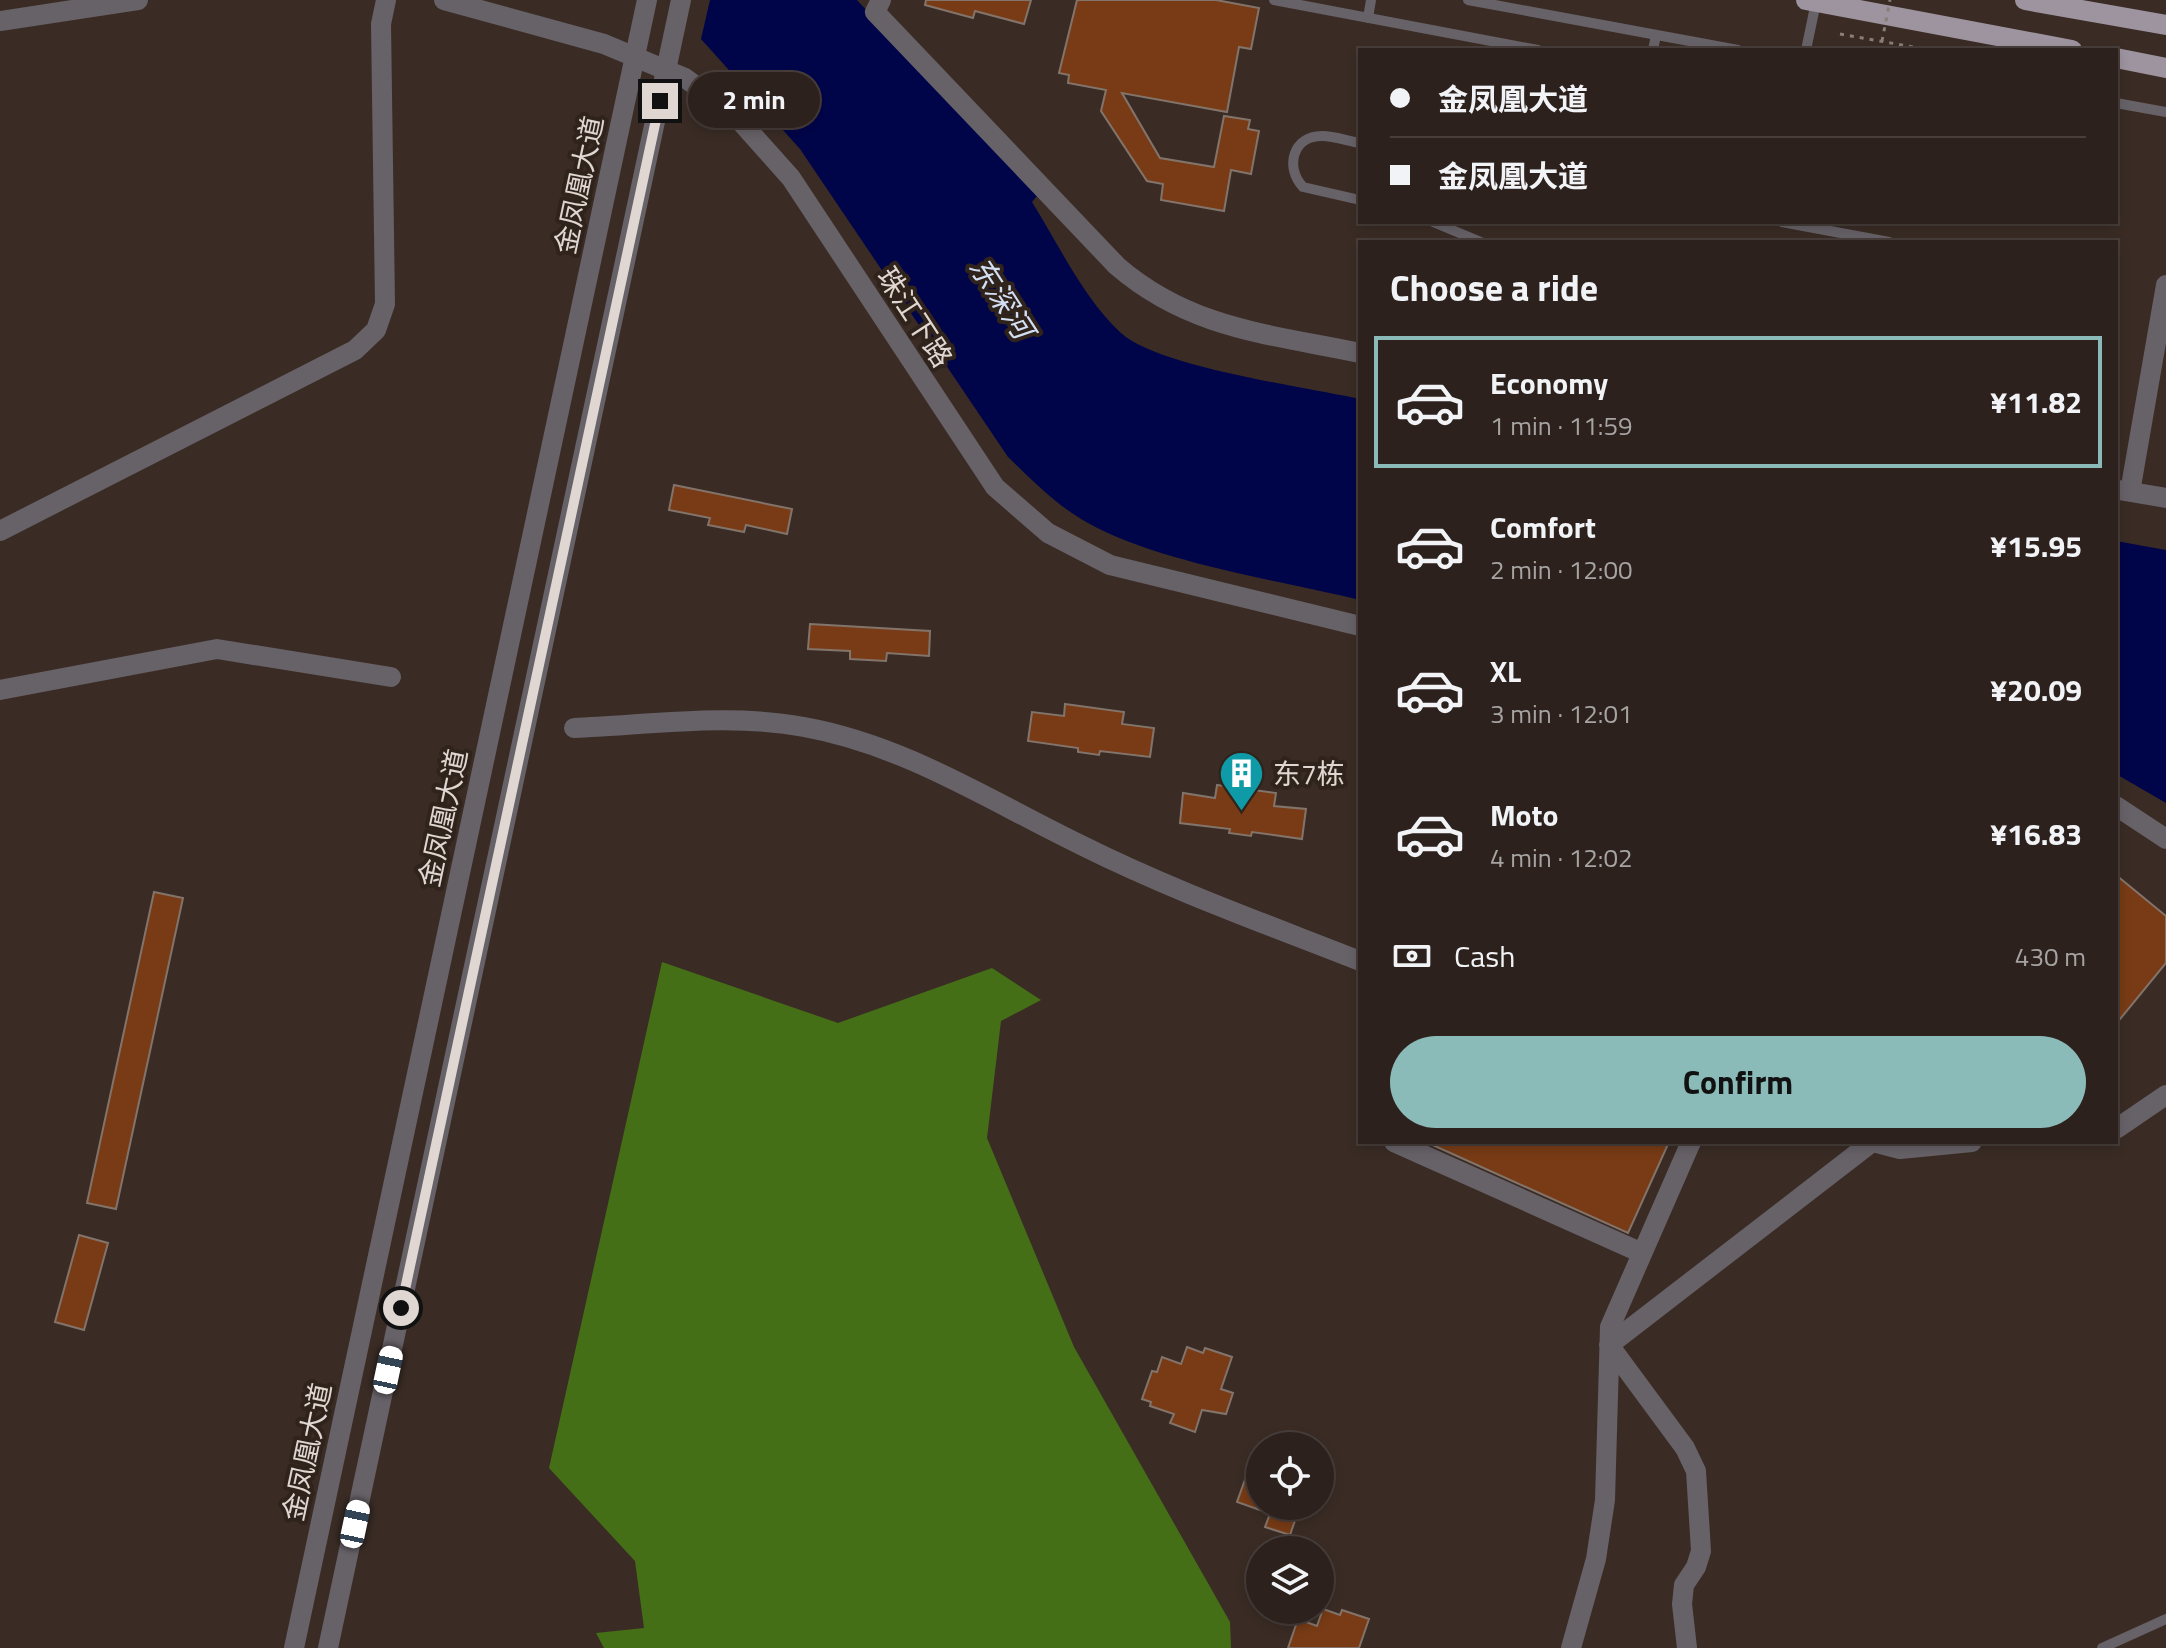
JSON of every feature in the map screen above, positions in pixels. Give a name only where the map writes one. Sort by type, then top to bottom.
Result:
[{"type":"main road","points":[[2025,0],[2166,25]]},
{"type":"main road","points":[[1811,1],[2061,48]]},
{"type":"main road","points":[[2118,58],[2166,68]]},
{"type":"street","points":[[0,21],[138,0]]},
{"type":"street","points":[[0,531],[355,350],[376,330],[385,304],[381,24],[386,0]]},
{"type":"street","name":"珠江下路","points":[[444,0],[604,44],[685,78],[733,113],[791,178],[974,459],[1020,512],[1068,545],[1110,565],[1358,626]]},
{"type":"street","name":"金凤凰大道","points":[[294,1648],[647,0]]},
{"type":"street","points":[[328,1648],[681,0]]},
{"type":"street","points":[[881,0],[875,12],[1117,266],[1145,290],[1206,319],[1358,353]]},
{"type":"street","points":[[2166,285],[2123,491],[2166,498]]},
{"type":"street","points":[[0,690],[217,649],[391,677]]},
{"type":"street","points":[[574,728],[736,721],[801,726],[862,739],[923,764],[1082,846],[1178,890],[1358,960]]},
{"type":"street","points":[[2118,807],[2166,839]]},
{"type":"street","points":[[2118,1128],[2165,1098]]},
{"type":"street","points":[[1398,1144],[1642,1253]]},
{"type":"street","points":[[1571,1648],[1596,1559],[1605,1500],[1610,1327],[1690,1144]]},
{"type":"street","points":[[1609,1345],[1869,1144]]},
{"type":"street","points":[[1880,1144],[1900,1149],[1951,1144]]},
{"type":"street","points":[[1609,1345],[1685,1448],[1696,1471],[1701,1551],[1696,1567],[1684,1585],[1682,1604],[1687,1648]]},
{"type":"lane","points":[[1274,0],[1527,48]]},
{"type":"lane","points":[[1368,18],[1371,0]]},
{"type":"lane","points":[[1468,0],[1727,48]]},
{"type":"lane","points":[[1806,48],[1811,1]]},
{"type":"lane","points":[[1653,48],[1656,35]]},
{"type":"lane","points":[[2118,103],[2166,112]]},
{"type":"lane","points":[[1358,143],[1321,136],[1312,138],[1296,149],[1292,169],[1296,180],[1311,191],[1358,200]]},
{"type":"lane","points":[[1438,224],[1476,240]]},
{"type":"lane","points":[[1793,224],[1878,240]]},
{"type":"lane","points":[[2102,1648],[2166,1619]]},
{"type":"path","points":[[1882,41],[1890,0]]},
{"type":"path","points":[[1840,34],[1920,48]]},
{"type":"green space","points":[[662,962],[838,1023],[992,968],[1041,1000],[1001,1021],[987,1138],[1074,1347],[1230,1622],[1231,1648],[604,1648],[596,1633],[644,1628],[635,1561],[549,1468]]},
{"type":"water","name":"东深河","points":[[710,0],[857,0],[1037,196],[1032,202],[1073,271],[1095,304],[1121,333],[1140,345],[1198,366],[1358,399],[1358,600],[1220,569],[1149,549],[1088,523],[1036,484],[1008,457],[800,149],[701,39]]},
{"type":"water","points":[[2118,541],[2166,550],[2166,803],[2118,775]]},
{"type":"building","points":[[926,0],[1031,0],[1024,24],[975,11],[973,18],[925,5]]},
{"type":"building","points":[[1077,0],[1216,0],[1259,8],[1251,49],[1239,47],[1227,112],[1122,93],[1160,158],[1214,167],[1224,116],[1250,120],[1248,129],[1259,131],[1251,174],[1231,170],[1224,211],[1161,200],[1163,184],[1147,181],[1101,111],[1106,90],[1068,83],[1069,75],[1059,73]]},
{"type":"building","points":[[674,485],[792,509],[787,534],[746,525],[744,532],[708,525],[710,518],[669,510]]},
{"type":"building","points":[[810,624],[930,631],[929,656],[887,653],[886,661],[850,659],[850,651],[808,649]]},
{"type":"building","points":[[1065,704],[1124,712],[1122,724],[1154,728],[1150,757],[1100,751],[1099,755],[1078,752],[1078,748],[1028,741],[1032,712],[1064,716]]},
{"type":"building","name":"东7栋","points":[[1217,785],[1276,793],[1274,806],[1306,809],[1302,839],[1252,832],[1251,836],[1229,833],[1230,829],[1180,823],[1183,793],[1215,798]]},
{"type":"building","points":[[2118,877],[2166,916],[2166,963],[2118,1022]]},
{"type":"building","points":[[154,892],[183,898],[116,1209],[87,1203]]},
{"type":"building","points":[[1430,1144],[1668,1144],[1628,1233]]},
{"type":"building","points":[[79,1235],[108,1243],[84,1330],[55,1322]]},
{"type":"building","points":[[1187,1347],[1203,1353],[1205,1348],[1232,1357],[1221,1389],[1233,1393],[1226,1414],[1202,1410],[1195,1432],[1170,1423],[1174,1414],[1150,1406],[1151,1402],[1142,1399],[1152,1371],[1157,1372],[1162,1357],[1181,1364]]},
{"type":"building","points":[[1246,1477],[1246,1505],[1237,1502]]},
{"type":"building","points":[[1268,1520],[1295,1520],[1290,1535],[1265,1527]]},
{"type":"building","points":[[1342,1610],[1369,1619],[1359,1648],[1288,1648],[1296,1624],[1334,1624],[1334,1613],[1340,1615]]},
{"type":"place","name":"东7栋","points":[[1242,813]]},
{"type":"route","points":[[401,1308],[660,101]]}]
